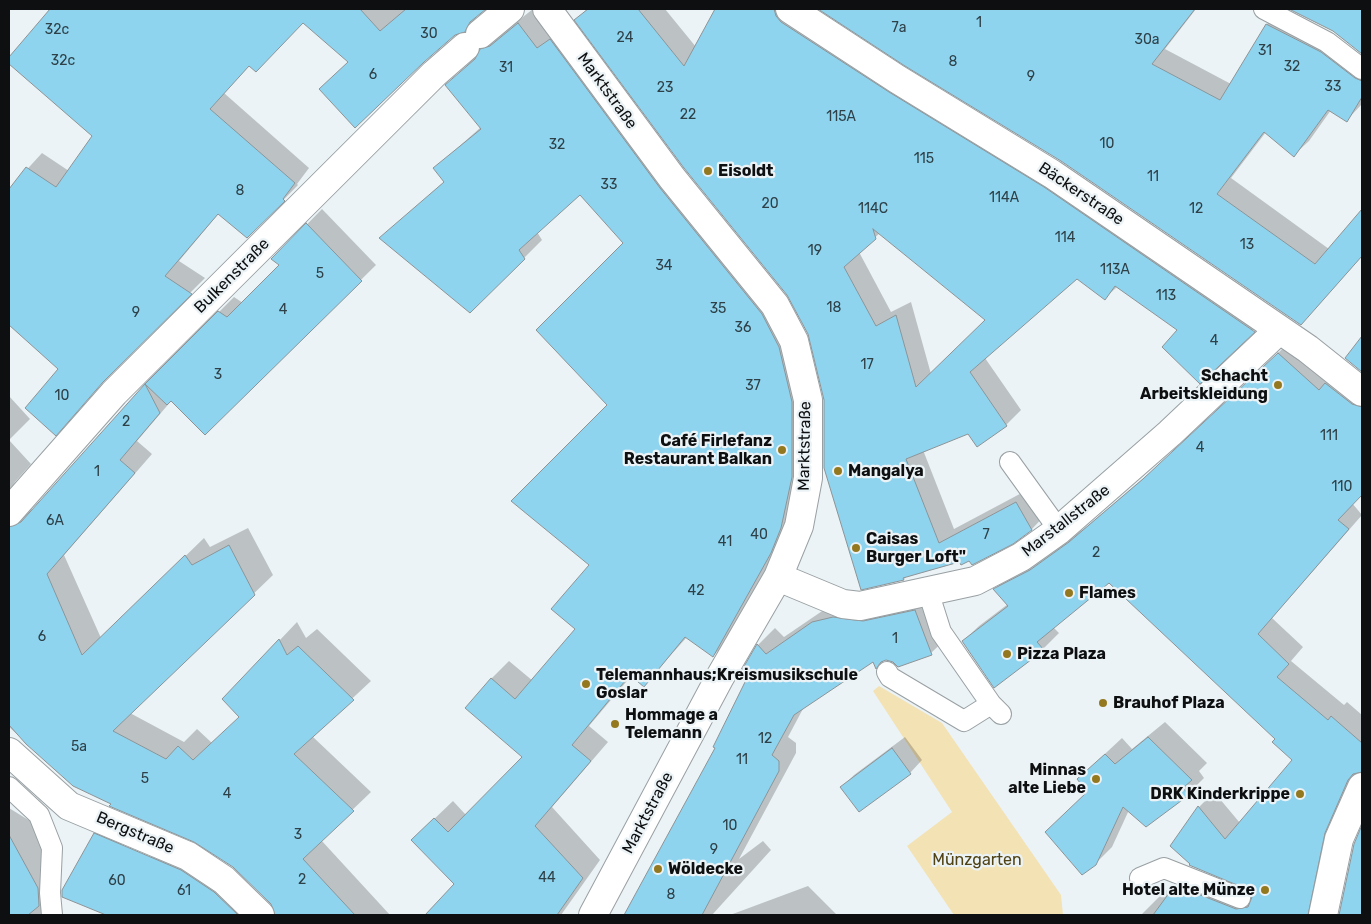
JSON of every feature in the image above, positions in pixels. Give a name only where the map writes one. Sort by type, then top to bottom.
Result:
[{"type":"street","name":"Bulkenstraße","points":[[9,512],[114,393],[434,74],[510,9]]},
{"type":"street","name":"Marktstraße","points":[[547,9],[672,178],[775,305],[794,341],[808,400],[808,478],[799,526],[778,577],[720,677],[593,915]]},
{"type":"street","name":"Bäckerstraße","points":[[790,9],[897,79],[1052,174],[1278,331],[1308,349],[1362,392]]},
{"type":"street","name":"Marstallstraße","points":[[778,577],[863,613],[928,591],[975,581],[1021,557],[1059,530],[1170,433],[1278,331]]},
{"type":"street","name":"Bergstraße","points":[[9,752],[69,806],[188,856],[224,880],[260,915]]},
{"type":"street","points":[[1323,915],[1338,839],[1362,787]]},
{"type":"lane","points":[[1264,9],[1297,15],[1327,42],[1362,69]]},
{"type":"lane","points":[[1010,462],[1059,530]]},
{"type":"lane","points":[[887,672],[890,677],[964,721],[996,709],[941,632],[928,591]]},
{"type":"lane","points":[[9,787],[39,815],[52,848],[50,893],[52,915]]},
{"type":"lane","points":[[1140,878],[1164,868],[1240,898]]},
{"type":"green space","name":"Münzgarten","points":[[879,686],[942,723],[1061,895],[1063,915],[954,915],[907,846],[952,812],[873,691]]},
{"type":"building","points":[[50,9],[360,9],[380,31],[406,9],[486,9],[470,22],[465,32],[455,35],[424,62],[355,128],[319,89],[348,62],[303,23],[256,72],[249,66],[210,109],[295,183],[283,199],[285,201],[247,238],[218,214],[165,276],[192,294],[103,382],[56,436],[25,408],[58,369],[9,325],[9,189],[26,167],[56,187],[92,136],[9,64],[9,57]]},
{"type":"building","points":[[588,9],[638,9],[684,66],[715,9],[774,9],[776,16],[781,22],[889,92],[1044,187],[1255,332],[1200,384],[1162,347],[1177,330],[1115,286],[1105,300],[1077,279],[970,372],[1007,426],[977,447],[968,434],[906,459],[939,543],[1016,502],[1032,530],[1013,544],[972,565],[969,561],[961,565],[959,562],[903,578],[904,580],[861,590],[824,468],[824,400],[808,334],[787,295],[684,168],[574,20]],"holes":[[[873,229],[985,320],[916,387],[896,315],[876,326],[844,267],[876,239]]]},
{"type":"building","points":[[818,9],[1195,9],[1152,64],[1220,100],[1266,24],[1321,52],[1355,78],[1362,81],[1362,97],[1347,122],[1328,110],[1294,157],[1264,132],[1217,194],[1315,264],[1362,209],[1362,256],[1301,325],[1061,161],[905,66]]},
{"type":"building","points":[[1289,9],[1362,9],[1362,54],[1333,31]]},
{"type":"building","points":[[518,23],[537,48],[550,39],[660,188],[762,314],[779,347],[792,402],[792,477],[781,528],[771,553],[713,657],[685,637],[644,687],[630,675],[572,745],[591,761],[535,826],[583,878],[557,915],[425,915],[454,884],[411,840],[434,818],[448,832],[522,757],[465,708],[491,678],[515,699],[575,629],[551,609],[589,565],[511,501],[607,405],[536,330],[623,243],[580,195],[519,250],[525,259],[470,313],[379,238],[444,182],[433,168],[481,129],[445,85],[475,59],[480,49],[490,46]]},
{"type":"building","points":[[306,223],[362,281],[205,435],[171,401],[167,405],[145,384],[218,311],[227,317],[279,265],[271,259]]},
{"type":"building","points":[[1362,336],[1362,372],[1345,358]]},
{"type":"building","points":[[1278,353],[1319,390],[1325,383],[1352,404],[1362,407],[1362,495],[1338,520],[1349,529],[1258,634],[1289,664],[1277,677],[1328,720],[1331,716],[1362,743],[1362,772],[1353,774],[1348,780],[1325,833],[1308,915],[1153,915],[1175,885],[1236,909],[1248,907],[1252,897],[1249,890],[1189,865],[1170,846],[1198,806],[1225,839],[1292,760],[1272,742],[1275,739],[1109,583],[1037,642],[1044,650],[994,688],[962,641],[1008,606],[993,589],[1030,570],[1069,542],[1143,479]]},
{"type":"building","points":[[145,384],[160,413],[120,460],[135,473],[47,574],[82,655],[185,555],[192,565],[229,545],[255,595],[113,731],[166,759],[178,746],[193,760],[239,717],[222,699],[279,639],[287,655],[298,646],[354,700],[294,754],[354,811],[303,859],[355,915],[275,915],[271,904],[233,867],[194,842],[109,806],[111,804],[73,786],[26,744],[9,725],[9,527],[21,522]]},
{"type":"building","points":[[915,610],[932,655],[898,667],[893,662],[886,660],[881,662],[876,669],[873,662],[794,715],[772,755],[779,761],[779,771],[702,915],[624,915],[715,748],[713,747],[746,680],[739,675],[757,644],[766,654],[812,622],[833,617],[863,621]]},
{"type":"building","points":[[1148,737],[1192,780],[1183,788],[1189,795],[1146,827],[1123,807],[1096,865],[1082,875],[1045,832],[1087,792],[1077,779],[1105,754],[1115,764]]},
{"type":"building","points":[[892,748],[911,774],[859,812],[840,787]]},
{"type":"building","points":[[1362,825],[1362,915],[1339,915],[1354,844]]},
{"type":"building","points":[[94,833],[181,870],[214,892],[238,915],[106,915],[62,897],[62,890]]},
{"type":"building","points":[[9,835],[38,888],[39,906],[28,915],[9,915]]},
{"type":"place","name":"Eisoldt","points":[[708,171]]},
{"type":"place","name":"Schacht Arbeitskleidung","points":[[1278,385]]},
{"type":"place","name":"Café Firlefanz Restaurant Balkan","points":[[782,450]]},
{"type":"place","name":"Mangalya","points":[[838,471]]},
{"type":"place","name":"Caisas Burger Loft\"","points":[[856,548]]},
{"type":"place","name":"Flames","points":[[1069,593]]},
{"type":"place","name":"Pizza Plaza","points":[[1007,654]]},
{"type":"place","name":"Telemannhaus;Kreismusikschule Goslar","points":[[586,684]]},
{"type":"place","name":"Brauhof Plaza","points":[[1103,703]]},
{"type":"place","name":"Hommage a Telemann","points":[[615,724]]},
{"type":"place","name":"Minnas alte Liebe","points":[[1096,779]]},
{"type":"place","name":"DRK Kinderkrippe","points":[[1300,794]]},
{"type":"place","name":"Wöldecke","points":[[658,869]]},
{"type":"place","name":"Hotel alte Münze","points":[[1265,890]]}]
